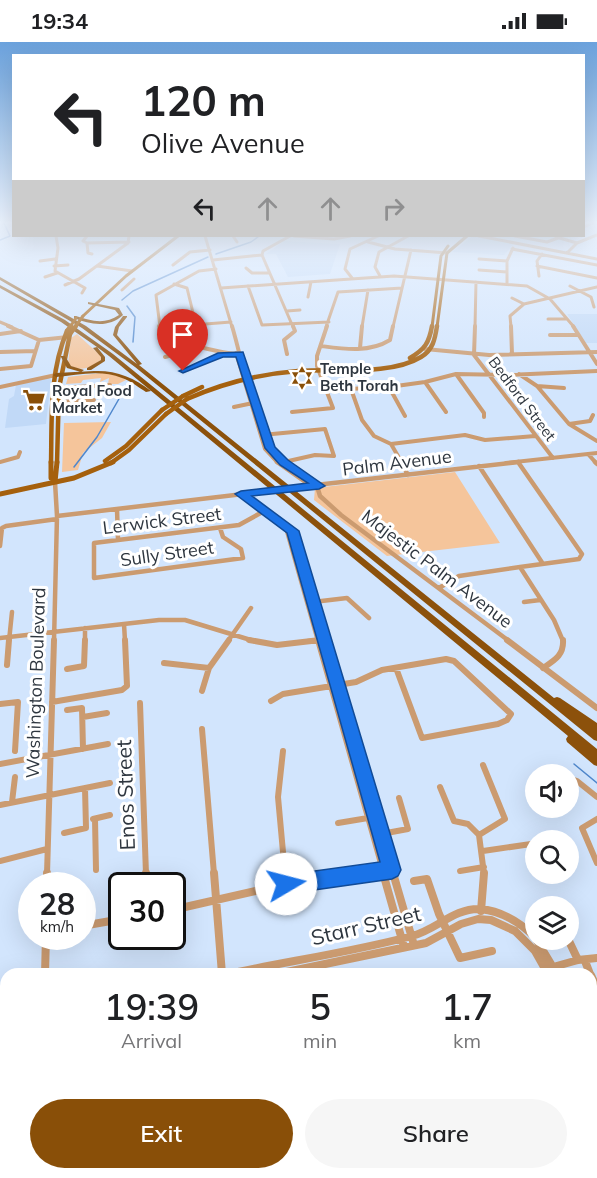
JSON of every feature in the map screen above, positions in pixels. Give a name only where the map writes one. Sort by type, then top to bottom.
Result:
[{"type":"highway","points":[[0,278],[87,322],[108,322],[121,315],[117,309],[93,304]]},
{"type":"highway","points":[[0,286],[85,335],[597,754]]},
{"type":"highway","points":[[23,290],[84,327],[147,374],[597,737]]},
{"type":"highway","points":[[93,304],[119,307],[125,310],[125,316],[117,327],[115,335],[148,371],[147,374]]},
{"type":"highway","points":[[60,374],[101,364],[104,359],[85,335]]},
{"type":"highway","points":[[63,357],[69,367],[88,369]]},
{"type":"highway","points":[[60,374],[116,372],[180,412]]},
{"type":"highway","points":[[490,652],[597,728]]},
{"type":"highway","points":[[523,695],[597,762]]},
{"type":"main road","name":"Washington Boulevard","points":[[54,479],[61,388],[58,350],[81,316],[124,276]]},
{"type":"main road","name":"Washington Boulevard","points":[[93,304],[125,276]]},
{"type":"main road","points":[[0,493],[54,479],[85,474],[114,462],[131,448],[164,412],[185,398],[245,376],[393,363],[416,356],[425,350],[430,339],[441,276]]},
{"type":"main road","points":[[318,368],[403,365],[420,359],[432,351],[440,279]]},
{"type":"main road","name":"Washington Boulevard","points":[[54,479],[60,374],[68,335]]},
{"type":"street","points":[[62,276],[85,288],[82,293]]},
{"type":"street","points":[[65,285],[81,276]]},
{"type":"street","points":[[189,276],[156,294],[161,340],[184,341],[221,355]]},
{"type":"street","points":[[218,276],[233,329],[231,333],[262,435],[282,463],[316,487]]},
{"type":"street","points":[[271,276],[292,323],[294,334],[285,340],[287,354]]},
{"type":"street","points":[[221,288],[380,276]]},
{"type":"street","points":[[380,276],[507,283],[537,289],[559,306],[597,364]]},
{"type":"street","points":[[507,276],[507,283]]},
{"type":"street","points":[[321,346],[360,348],[384,345],[390,340],[406,277]]},
{"type":"street","points":[[122,291],[134,279]]},
{"type":"street","points":[[308,297],[311,282]]},
{"type":"street","name":"Bedford Street","points":[[476,282],[474,355],[553,458]]},
{"type":"street","points":[[118,284],[128,285]]},
{"type":"street","points":[[174,284],[187,288],[196,325]]},
{"type":"street","points":[[248,286],[262,325],[329,322]]},
{"type":"street","points":[[570,286],[584,291],[591,297],[594,307]]},
{"type":"street","points":[[512,354],[510,316],[516,309],[525,304],[597,287]]},
{"type":"street","points":[[292,412],[333,408],[318,368],[321,346],[338,292],[402,288]]},
{"type":"street","points":[[360,348],[359,334],[368,300],[368,290]]},
{"type":"street","points":[[512,298],[525,304]]},
{"type":"street","points":[[287,310],[300,310]]},
{"type":"street","points":[[548,319],[567,319]]},
{"type":"street","points":[[0,322],[39,340],[68,335]]},
{"type":"street","points":[[159,328],[231,322]]},
{"type":"street","points":[[0,334],[21,331]]},
{"type":"street","points":[[549,335],[578,335]]},
{"type":"street","points":[[0,369],[32,365],[39,340]]},
{"type":"street","points":[[165,357],[186,351],[194,345]]},
{"type":"street","points":[[425,350],[474,355],[597,351]]},
{"type":"street","points":[[0,352],[35,351]]},
{"type":"street","points":[[183,371],[221,355],[238,354]]},
{"type":"street","points":[[328,390],[389,387],[456,374],[597,370]]},
{"type":"street","points":[[0,387],[60,374]]},
{"type":"street","points":[[456,374],[484,413],[484,417]]},
{"type":"street","points":[[518,374],[537,386],[569,424],[597,441]]},
{"type":"street","points":[[424,382],[446,412]]},
{"type":"street","points":[[61,388],[110,385]]},
{"type":"street","points":[[537,386],[564,388]]},
{"type":"street","points":[[389,387],[405,416]]},
{"type":"street","points":[[351,389],[362,420],[374,436],[390,444],[408,475]]},
{"type":"street","points":[[60,402],[94,400]]},
{"type":"street","points":[[234,407],[253,403]]},
{"type":"street","points":[[569,424],[590,421],[593,415]]},
{"type":"street","points":[[262,435],[324,429],[334,456],[308,455],[282,463]]},
{"type":"street","points":[[390,444],[465,435],[485,440],[535,436]]},
{"type":"street","points":[[0,462],[18,457],[20,452]]},
{"type":"street","name":"Palm Avenue","points":[[57,517],[597,453]]},
{"type":"street","points":[[588,454],[597,464]]},
{"type":"street","points":[[439,588],[459,576],[579,559],[582,554],[518,462]]},
{"type":"street","points":[[282,463],[316,487]]},
{"type":"street","points":[[479,466],[543,564]]},
{"type":"street","name":"Washington Boulevard","points":[[47,872],[57,517],[54,479]]},
{"type":"street","name":"Majestic Palm Avenue","points":[[316,487],[320,496],[341,515],[597,708]]},
{"type":"street","points":[[241,494],[284,523],[311,602],[335,686],[377,835],[383,871],[405,947]]},
{"type":"street","points":[[117,509],[118,540]]},
{"type":"street","name":"Lerwick Street","points":[[94,578],[94,543],[239,525],[266,510]]},
{"type":"street","points":[[0,546],[2,528],[57,517]]},
{"type":"street","points":[[220,528],[223,537],[241,549],[243,558]]},
{"type":"street","name":"Sully Street","points":[[94,578],[243,558]]},
{"type":"street","points":[[520,567],[562,635],[564,642],[561,654],[543,669]]},
{"type":"street","points":[[311,602],[347,598],[369,618]]},
{"type":"street","points":[[524,602],[540,600]]},
{"type":"street","points":[[202,691],[208,668],[251,608]]},
{"type":"street","points":[[7,665],[12,612]]},
{"type":"street","points":[[0,638],[124,624],[184,620],[259,643],[277,645],[321,640]]},
{"type":"street","points":[[52,702],[122,690],[127,686],[124,624]]},
{"type":"street","points":[[67,669],[84,666],[85,628]]},
{"type":"street","points":[[271,701],[283,694],[356,682],[382,670],[446,659],[454,661],[511,714],[507,720],[498,724],[422,738],[396,668]]},
{"type":"street","points":[[164,663],[208,668]]},
{"type":"street","points":[[335,686],[368,818],[392,870],[414,945]]},
{"type":"street","points":[[0,704],[18,702],[15,751]]},
{"type":"street","name":"Enos Street","points":[[140,703],[146,872]]},
{"type":"street","points":[[67,710],[82,708],[83,749]]},
{"type":"street","points":[[83,717],[107,712]]},
{"type":"street","points":[[202,729],[222,968]]},
{"type":"street","points":[[0,764],[108,744]]},
{"type":"street","points":[[283,751],[278,797],[286,884]]},
{"type":"street","points":[[479,835],[505,819],[483,765]]},
{"type":"street","points":[[12,802],[15,777]]},
{"type":"street","points":[[0,805],[110,783]]},
{"type":"street","points":[[579,783],[597,797]]},
{"type":"street","points":[[440,787],[454,821],[468,824],[479,835],[484,867],[481,919],[505,925],[522,935],[549,968]]},
{"type":"street","points":[[64,833],[86,828],[85,788]]},
{"type":"street","points":[[377,835],[408,829],[399,798]]},
{"type":"street","points":[[86,820],[110,815]]},
{"type":"street","points":[[338,823],[368,818]]},
{"type":"street","points":[[95,819],[96,870]]},
{"type":"street","points":[[597,819],[582,828],[597,863]]},
{"type":"street","points":[[483,851],[525,845]]},
{"type":"street","points":[[0,861],[47,849]]},
{"type":"street","points":[[460,871],[484,867]]},
{"type":"street","points":[[186,907],[286,884],[392,870]]},
{"type":"street","points":[[414,881],[427,879],[443,923],[460,958],[492,951]]},
{"type":"street","points":[[481,909],[506,917],[525,928]]},
{"type":"street","name":"Starr Street","points":[[257,968],[428,932],[459,912],[481,909]]},
{"type":"street","name":"Starr Street","points":[[305,968],[433,940],[465,921],[481,919]]},
{"type":"street","points":[[45,968],[46,950]]},
{"type":"street","points":[[541,950],[550,968]]},
{"type":"street","points":[[574,950],[586,968]]},
{"type":"street","points":[[560,968],[597,958]]},
{"type":"shaded area","points":[[567,314],[597,314],[597,343],[586,343]]},
{"type":"shaded area","points":[[77,334],[101,356],[102,359],[94,365],[81,369],[68,364],[71,338]]},
{"type":"shaded area","points":[[101,373],[116,374],[126,380],[118,384],[108,384],[109,378],[100,382],[101,378],[66,384],[68,377]]},
{"type":"shaded area","points":[[51,379],[46,424],[5,428],[9,399],[14,396],[16,385]]},
{"type":"shaded area","points":[[111,422],[102,438],[83,453],[78,470],[62,472],[64,423]]},
{"type":"shaded area","points":[[455,472],[500,543],[387,556],[314,500],[315,488]]},
{"type":"waterway","points":[[122,300],[133,291],[166,276]]},
{"type":"waterway","points":[[127,306],[135,317],[133,342]]},
{"type":"waterway","points":[[74,467],[97,437],[127,385]]},
{"type":"waterway","points":[[579,768],[597,783]]},
{"type":"place","name":"Temple Beth Torah","points":[[302,378]]},
{"type":"place","name":"Royal Food Market","points":[[34,400]]},
{"type":"route","points":[[183,371],[221,355],[240,354],[270,448],[284,462],[319,486],[241,494],[293,531],[392,870],[286,884]]}]
